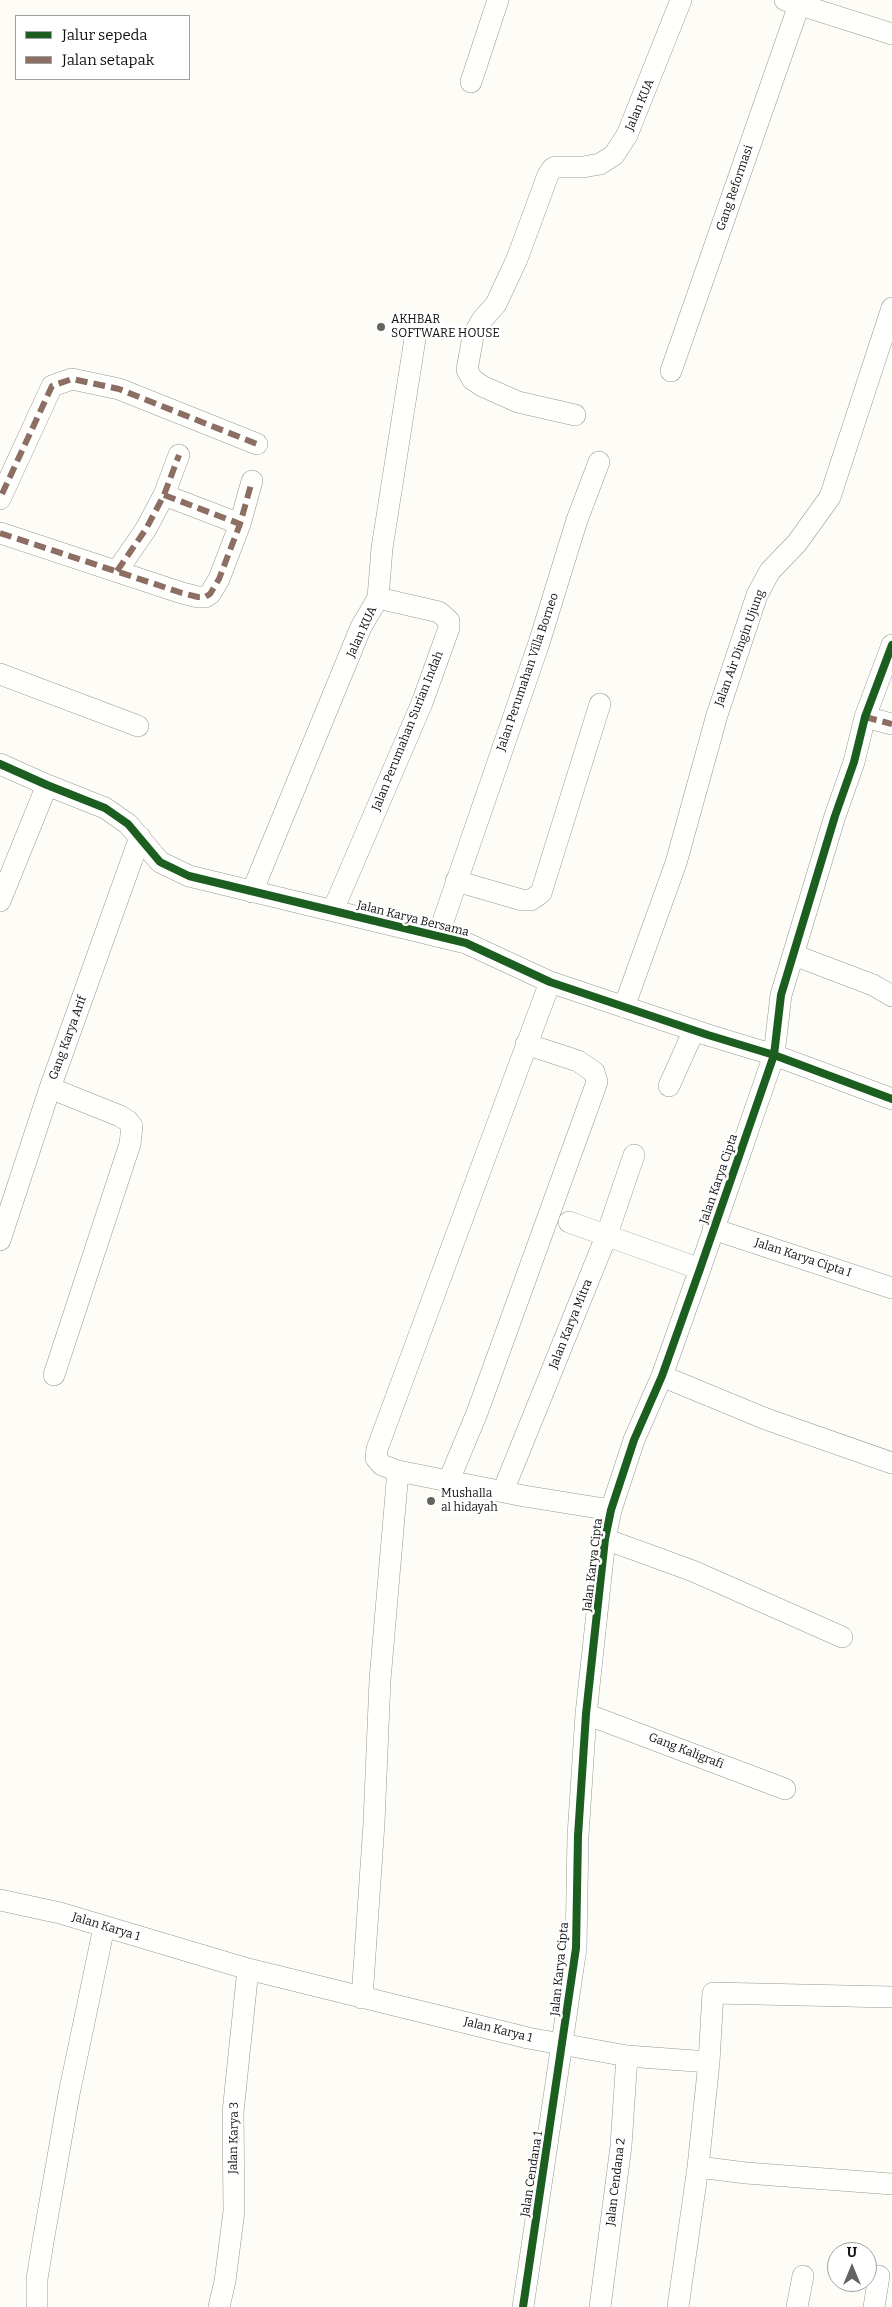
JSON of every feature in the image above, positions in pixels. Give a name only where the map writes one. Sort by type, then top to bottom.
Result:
[{"type":"street","points":[[471,82],[498,0]]},
{"type":"street","name":"Jalan KUA","points":[[575,415],[518,402],[482,386],[472,379],[468,370],[473,336],[482,320],[496,304],[516,259],[548,176],[556,166],[583,167],[600,164],[614,155],[627,135],[681,0]]},
{"type":"street","points":[[792,2],[892,34]]},
{"type":"street","name":"Gang Reformasi","points":[[671,371],[792,2]]},
{"type":"street","name":"Jalan Air Dingin Ujung","points":[[624,1007],[676,863],[717,715],[757,595],[770,571],[797,543],[830,497],[841,470],[892,309]]},
{"type":"street","name":"Jalan KUA","points":[[252,892],[361,627],[378,598],[382,548],[418,326]]},
{"type":"street","points":[[1,495],[52,386],[72,379],[119,389],[256,444]]},
{"type":"street","points":[[116,571],[146,529],[164,495],[179,454]]},
{"type":"street","name":"Jalan Perumahan Villa Borneo","points":[[438,936],[539,643],[577,520],[599,462]]},
{"type":"street","points":[[0,533],[182,593],[205,597],[210,594],[219,580],[240,524],[252,480]]},
{"type":"street","points":[[164,495],[240,524]]},
{"type":"street","name":"Jalan Perumahan Surian Indah","points":[[333,910],[422,703],[449,628],[448,621],[439,612],[378,598]]},
{"type":"street","name":"Jalan Karya Cipta","points":[[563,2045],[576,1948],[578,1836],[586,1714],[597,1629],[604,1540],[611,1510],[634,1440],[662,1376],[774,1055],[781,995],[865,717],[892,645]]},
{"type":"street","points":[[0,674],[138,726]]},
{"type":"street","points":[[456,881],[522,900],[531,900],[541,893],[600,704]]},
{"type":"street","points":[[865,717],[892,724]]},
{"type":"street","name":"Jalan Karya Bersama","points":[[0,764],[46,785],[105,808],[128,824],[160,862],[189,876],[466,943],[550,982],[774,1055],[892,1099]]},
{"type":"street","points":[[0,901],[46,785]]},
{"type":"street","name":"Gang Karya Arif","points":[[0,1240],[50,1088],[140,837]]},
{"type":"street","points":[[794,955],[873,985],[892,996]]},
{"type":"street","points":[[550,982],[377,1450],[376,1458],[382,1465],[398,1471],[524,1496],[611,1510]]},
{"type":"street","points":[[669,1086],[694,1030]]},
{"type":"street","points":[[449,1480],[477,1413],[597,1082],[594,1072],[578,1061],[526,1044]]},
{"type":"street","points":[[50,1088],[120,1116],[128,1120],[132,1126],[130,1144],[54,1375]]},
{"type":"street","name":"Jalan Karya Mitra","points":[[504,1491],[606,1237],[634,1155]]},
{"type":"street","points":[[569,1222],[606,1237],[700,1269]]},
{"type":"street","name":"Jalan Karya Cipta I","points":[[713,1229],[892,1288]]},
{"type":"street","points":[[662,1376],[766,1419],[892,1464]]},
{"type":"street","points":[[362,1998],[374,1823],[380,1680],[398,1471]]},
{"type":"street","points":[[604,1540],[694,1571],[842,1637]]},
{"type":"street","name":"Gang Kaligrafi","points":[[586,1714],[785,1789]]},
{"type":"street","name":"Jalan Karya 1","points":[[0,1900],[60,1914],[248,1969],[563,2045],[627,2056],[708,2062]]},
{"type":"street","points":[[38,2307],[37,2279],[44,2232],[69,2094],[104,1927]]},
{"type":"street","name":"Jalan Karya 3","points":[[219,2307],[226,2281],[234,2211],[233,2112],[248,1969]]},
{"type":"street","points":[[678,2307],[698,2167],[713,1993],[892,1997]]},
{"type":"street","name":"Jalan Cendana 1","points":[[523,2307],[563,2045]]},
{"type":"street","name":"Jalan Cendana 2","points":[[600,2307],[621,2146],[627,2056]]},
{"type":"street","points":[[698,2167],[746,2173],[892,2184]]},
{"type":"street","points":[[797,2307],[803,2276]]},
{"type":"street","points":[[874,2307],[879,2276]]},
{"type":"marked path","points":[[2,494],[52,386],[72,379],[119,389],[257,444]]},
{"type":"marked path","points":[[117,571],[146,529],[164,495],[179,455]]},
{"type":"marked path","points":[[0,533],[182,593],[205,597],[210,594],[219,579],[240,524],[252,481]]},
{"type":"marked path","points":[[164,495],[240,524]]},
{"type":"marked path","points":[[865,717],[892,724]]},
{"type":"cycle path","points":[[523,2307],[576,1948],[578,1836],[586,1714],[605,1539],[611,1510],[634,1440],[662,1376],[774,1055],[781,995],[835,816],[854,762],[865,717],[892,645]]},
{"type":"cycle path","points":[[0,764],[105,808],[128,824],[160,862],[189,876],[466,943],[550,982],[774,1055],[892,1099]]},
{"type":"place","name":"AKHBAR SOFTWARE HOUSE","points":[[381,327]]},
{"type":"place","name":"Mushalla al hidayah","points":[[431,1501]]}]
